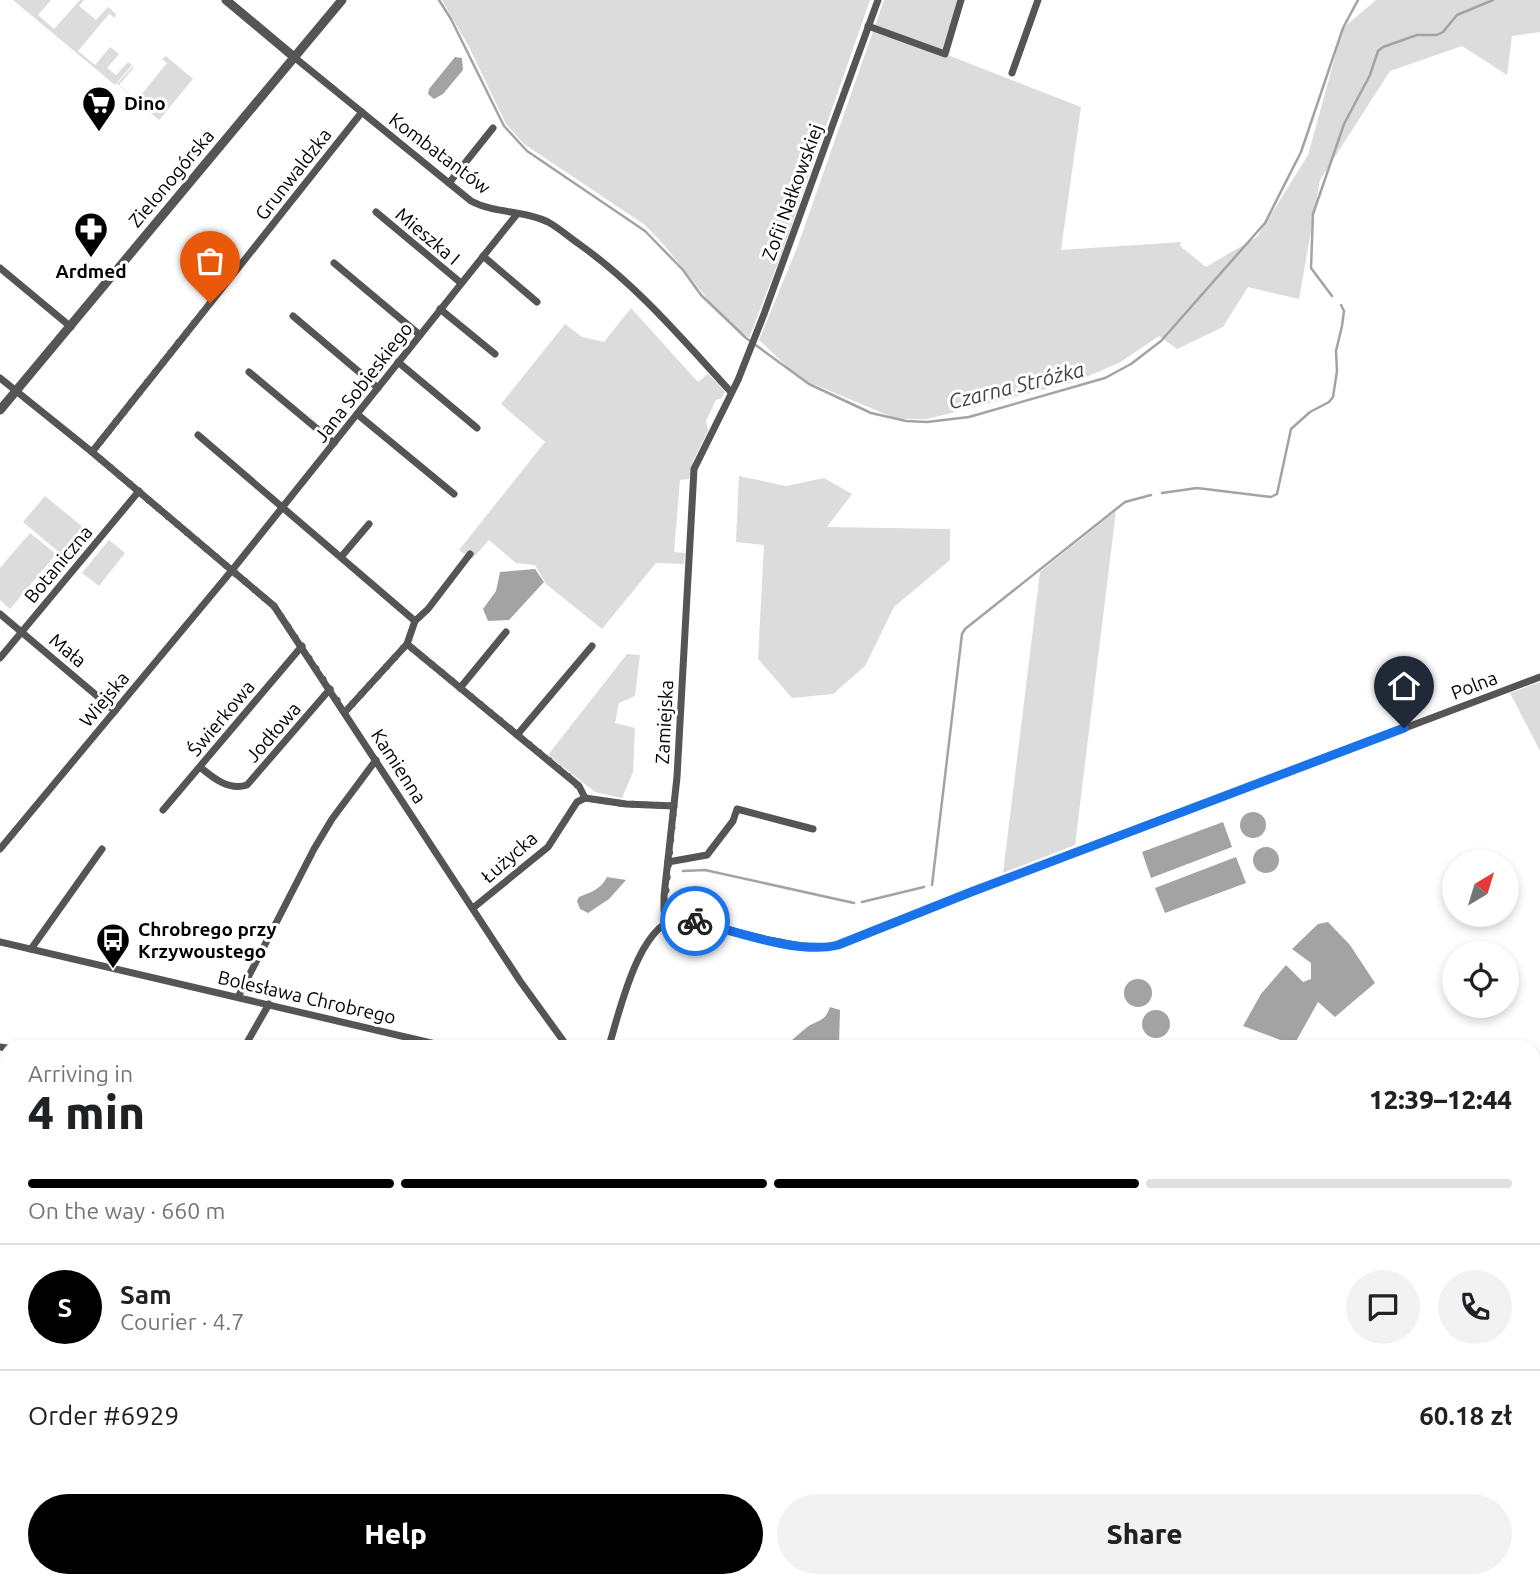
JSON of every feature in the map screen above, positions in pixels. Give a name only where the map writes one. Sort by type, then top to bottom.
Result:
[{"type":"street","points":[[226,0],[294,57]]},
{"type":"street","name":"Zielonogórska","points":[[0,411],[342,0]]},
{"type":"street","name":"Zofii Nałkowskiej","points":[[731,392],[752,344],[878,0]]},
{"type":"street","points":[[868,26],[945,54],[961,0]]},
{"type":"street","points":[[1012,73],[1038,0]]},
{"type":"street","name":"Kombatantów","points":[[294,57],[479,205],[539,218],[550,223],[614,271],[646,300],[731,392]]},
{"type":"street","name":"Grunwaldzka","points":[[92,452],[362,112]]},
{"type":"street","points":[[449,183],[493,128]]},
{"type":"street","name":"Mieszka I","points":[[376,212],[461,283]]},
{"type":"street","name":"Jana Sobieskiego","points":[[233,569],[517,214]]},
{"type":"street","points":[[483,256],[537,302]]},
{"type":"street","points":[[334,263],[420,335]]},
{"type":"street","points":[[0,268],[71,327]]},
{"type":"street","points":[[440,309],[495,354]]},
{"type":"street","points":[[293,316],[378,387]]},
{"type":"street","points":[[398,362],[477,428]]},
{"type":"street","points":[[249,372],[334,443]]},
{"type":"street","name":"Kamienna","points":[[0,378],[233,569],[274,606],[563,1040]]},
{"type":"street","name":"Zamiejska","points":[[667,922],[664,896],[674,806],[692,480],[698,458],[731,392]]},
{"type":"street","points":[[357,414],[454,494]]},
{"type":"street","points":[[198,435],[415,621]]},
{"type":"street","name":"Botaniczna","points":[[0,658],[139,491]]},
{"type":"street","points":[[341,557],[369,524]]},
{"type":"street","points":[[345,712],[407,644],[415,621],[470,554]]},
{"type":"street","name":"Wiejska","points":[[0,849],[233,569]]},
{"type":"street","name":"Mała","points":[[0,614],[115,711]]},
{"type":"street","points":[[460,688],[506,632]]},
{"type":"street","points":[[407,644],[579,786],[585,798],[626,804],[674,806]]},
{"type":"street","name":"Świerkowa","points":[[163,810],[302,646]]},
{"type":"street","points":[[517,735],[592,646]]},
{"type":"street","name":"Polna","points":[[667,922],[687,919],[807,947],[825,948],[838,945],[1540,677]]},
{"type":"street","name":"Jodłowa","points":[[201,766],[228,785],[247,785],[330,690]]},
{"type":"street","points":[[238,997],[314,849],[332,819],[376,760]]},
{"type":"street","name":"Łużycka","points":[[473,908],[548,847],[578,802],[585,798]]},
{"type":"street","points":[[668,862],[706,855],[733,821],[737,809],[813,829]]},
{"type":"street","points":[[31,950],[102,849]]},
{"type":"street","points":[[611,1040],[632,974],[649,939],[667,922]]},
{"type":"street","name":"Bolesława Chrobrego","points":[[0,942],[419,1040]]},
{"type":"street","points":[[248,1040],[269,1004]]},
{"type":"shaded area","points":[[13,0],[51,0],[38,15],[54,29],[80,0],[84,0],[79,6],[96,20],[108,7],[116,14],[115,18],[109,14],[78,51],[95,65],[110,47],[119,54],[107,68],[116,75],[128,62],[132,65],[115,85]]},
{"type":"shaded area","points":[[442,0],[870,0],[783,250],[749,338],[721,316],[645,225],[524,144],[506,124],[469,47]]},
{"type":"shaded area","points":[[884,0],[961,0],[945,54],[1081,107],[1061,250],[1181,242],[1180,246],[1206,267],[1257,237],[1308,155],[1343,28],[1376,0],[1540,0],[1540,32],[1512,36],[1507,75],[1462,46],[1390,71],[1320,180],[1299,299],[1248,287],[1223,327],[1177,349],[1159,336],[1119,363],[1074,382],[927,419],[897,419],[799,378],[759,340],[797,248]]},
{"type":"shaded area","points":[[166,56],[193,79],[159,120],[117,84],[133,66],[119,85],[137,100],[167,63],[162,59]]},
{"type":"shaded area","points":[[455,57],[462,58],[463,70],[443,94],[434,99],[428,94],[429,89]]},
{"type":"shaded area","points":[[631,308],[698,382],[708,374],[725,391],[722,398],[716,400],[706,421],[708,431],[693,461],[689,479],[680,480],[674,552],[685,553],[684,564],[656,563],[602,629],[546,584],[535,565],[516,563],[489,540],[472,559],[459,550],[545,442],[501,404],[565,324],[582,337],[604,342]]},
{"type":"shaded area","points":[[739,476],[786,486],[824,478],[852,494],[827,527],[950,529],[950,560],[894,607],[865,666],[833,694],[792,698],[758,659],[764,545],[736,542]]},
{"type":"shaded area","points":[[45,496],[89,532],[67,559],[23,522]]},
{"type":"shaded area","points":[[1116,511],[1075,845],[1003,873],[1040,572]]},
{"type":"shaded area","points":[[30,533],[56,554],[10,609],[0,600],[0,568]]},
{"type":"shaded area","points":[[109,540],[125,553],[99,586],[82,573]]},
{"type":"shaded area","points":[[535,569],[544,582],[509,620],[488,621],[483,609],[496,591],[500,572]]},
{"type":"shaded area","points":[[627,654],[640,655],[635,696],[619,703],[615,723],[635,728],[633,772],[622,798],[595,792],[548,755]]},
{"type":"shaded area","points":[[1540,682],[1540,751],[1510,693]]},
{"type":"shaded area","points":[[1253,812],[1262,816],[1266,825],[1262,834],[1253,838],[1244,834],[1240,825],[1244,816]]},
{"type":"shaded area","points":[[1223,822],[1232,847],[1151,878],[1142,852]]},
{"type":"shaded area","points":[[1266,847],[1275,851],[1279,860],[1275,869],[1266,873],[1257,869],[1253,860],[1257,851]]},
{"type":"shaded area","points":[[1236,857],[1246,883],[1165,913],[1155,888]]},
{"type":"shaded area","points":[[607,877],[626,880],[609,899],[588,913],[580,909],[577,901],[579,897],[598,888]]},
{"type":"shaded area","points":[[1328,922],[1350,945],[1375,983],[1335,1017],[1318,1002],[1297,1040],[1281,1040],[1243,1026],[1261,994],[1286,965],[1303,982],[1311,979],[1311,963],[1292,949],[1318,924]]},
{"type":"shaded area","points":[[1138,979],[1148,983],[1152,993],[1148,1003],[1138,1007],[1128,1003],[1124,993],[1128,983]]},
{"type":"shaded area","points":[[830,1007],[840,1010],[839,1040],[791,1040],[810,1025],[823,1019]]},
{"type":"shaded area","points":[[1156,1010],[1166,1014],[1170,1024],[1166,1034],[1156,1038],[1146,1034],[1142,1024],[1146,1014]]},
{"type":"waterway","name":"Czarna Stróżka","points":[[439,0],[504,126],[527,151],[645,231],[683,270],[701,295],[746,338],[809,384],[871,413],[906,421],[927,422],[969,417],[1105,378],[1131,364],[1161,341],[1265,223],[1301,152],[1343,28],[1358,0]]},
{"type":"waterway","points":[[1332,296],[1311,268],[1313,214],[1344,124],[1370,75],[1378,51],[1417,35],[1437,35],[1443,32],[1457,15],[1493,0]]},
{"type":"waterway","points":[[1162,493],[1197,488],[1271,497],[1277,494],[1291,429],[1333,397],[1337,371],[1336,351],[1344,311],[1341,305]]},
{"type":"waterway","points":[[932,885],[962,634],[1125,502],[1151,495]]},
{"type":"waterway","points":[[683,871],[705,870],[854,903]]},
{"type":"waterway","points":[[862,902],[924,887]]},
{"type":"way so far","points":[[210,303],[92,452],[274,606],[345,712],[407,644],[576,783],[585,798],[626,804],[674,806],[664,896],[665,917],[667,922],[680,918],[695,921]]},
{"type":"place","name":"Dino","points":[[99,133]]},
{"type":"place","name":"Ardmed","points":[[91,259]]},
{"type":"place","name":"Chrobrego przy Krzywoustego","points":[[113,970]]},
{"type":"route","points":[[695,921],[807,947],[825,948],[838,945],[1404,728]]}]
